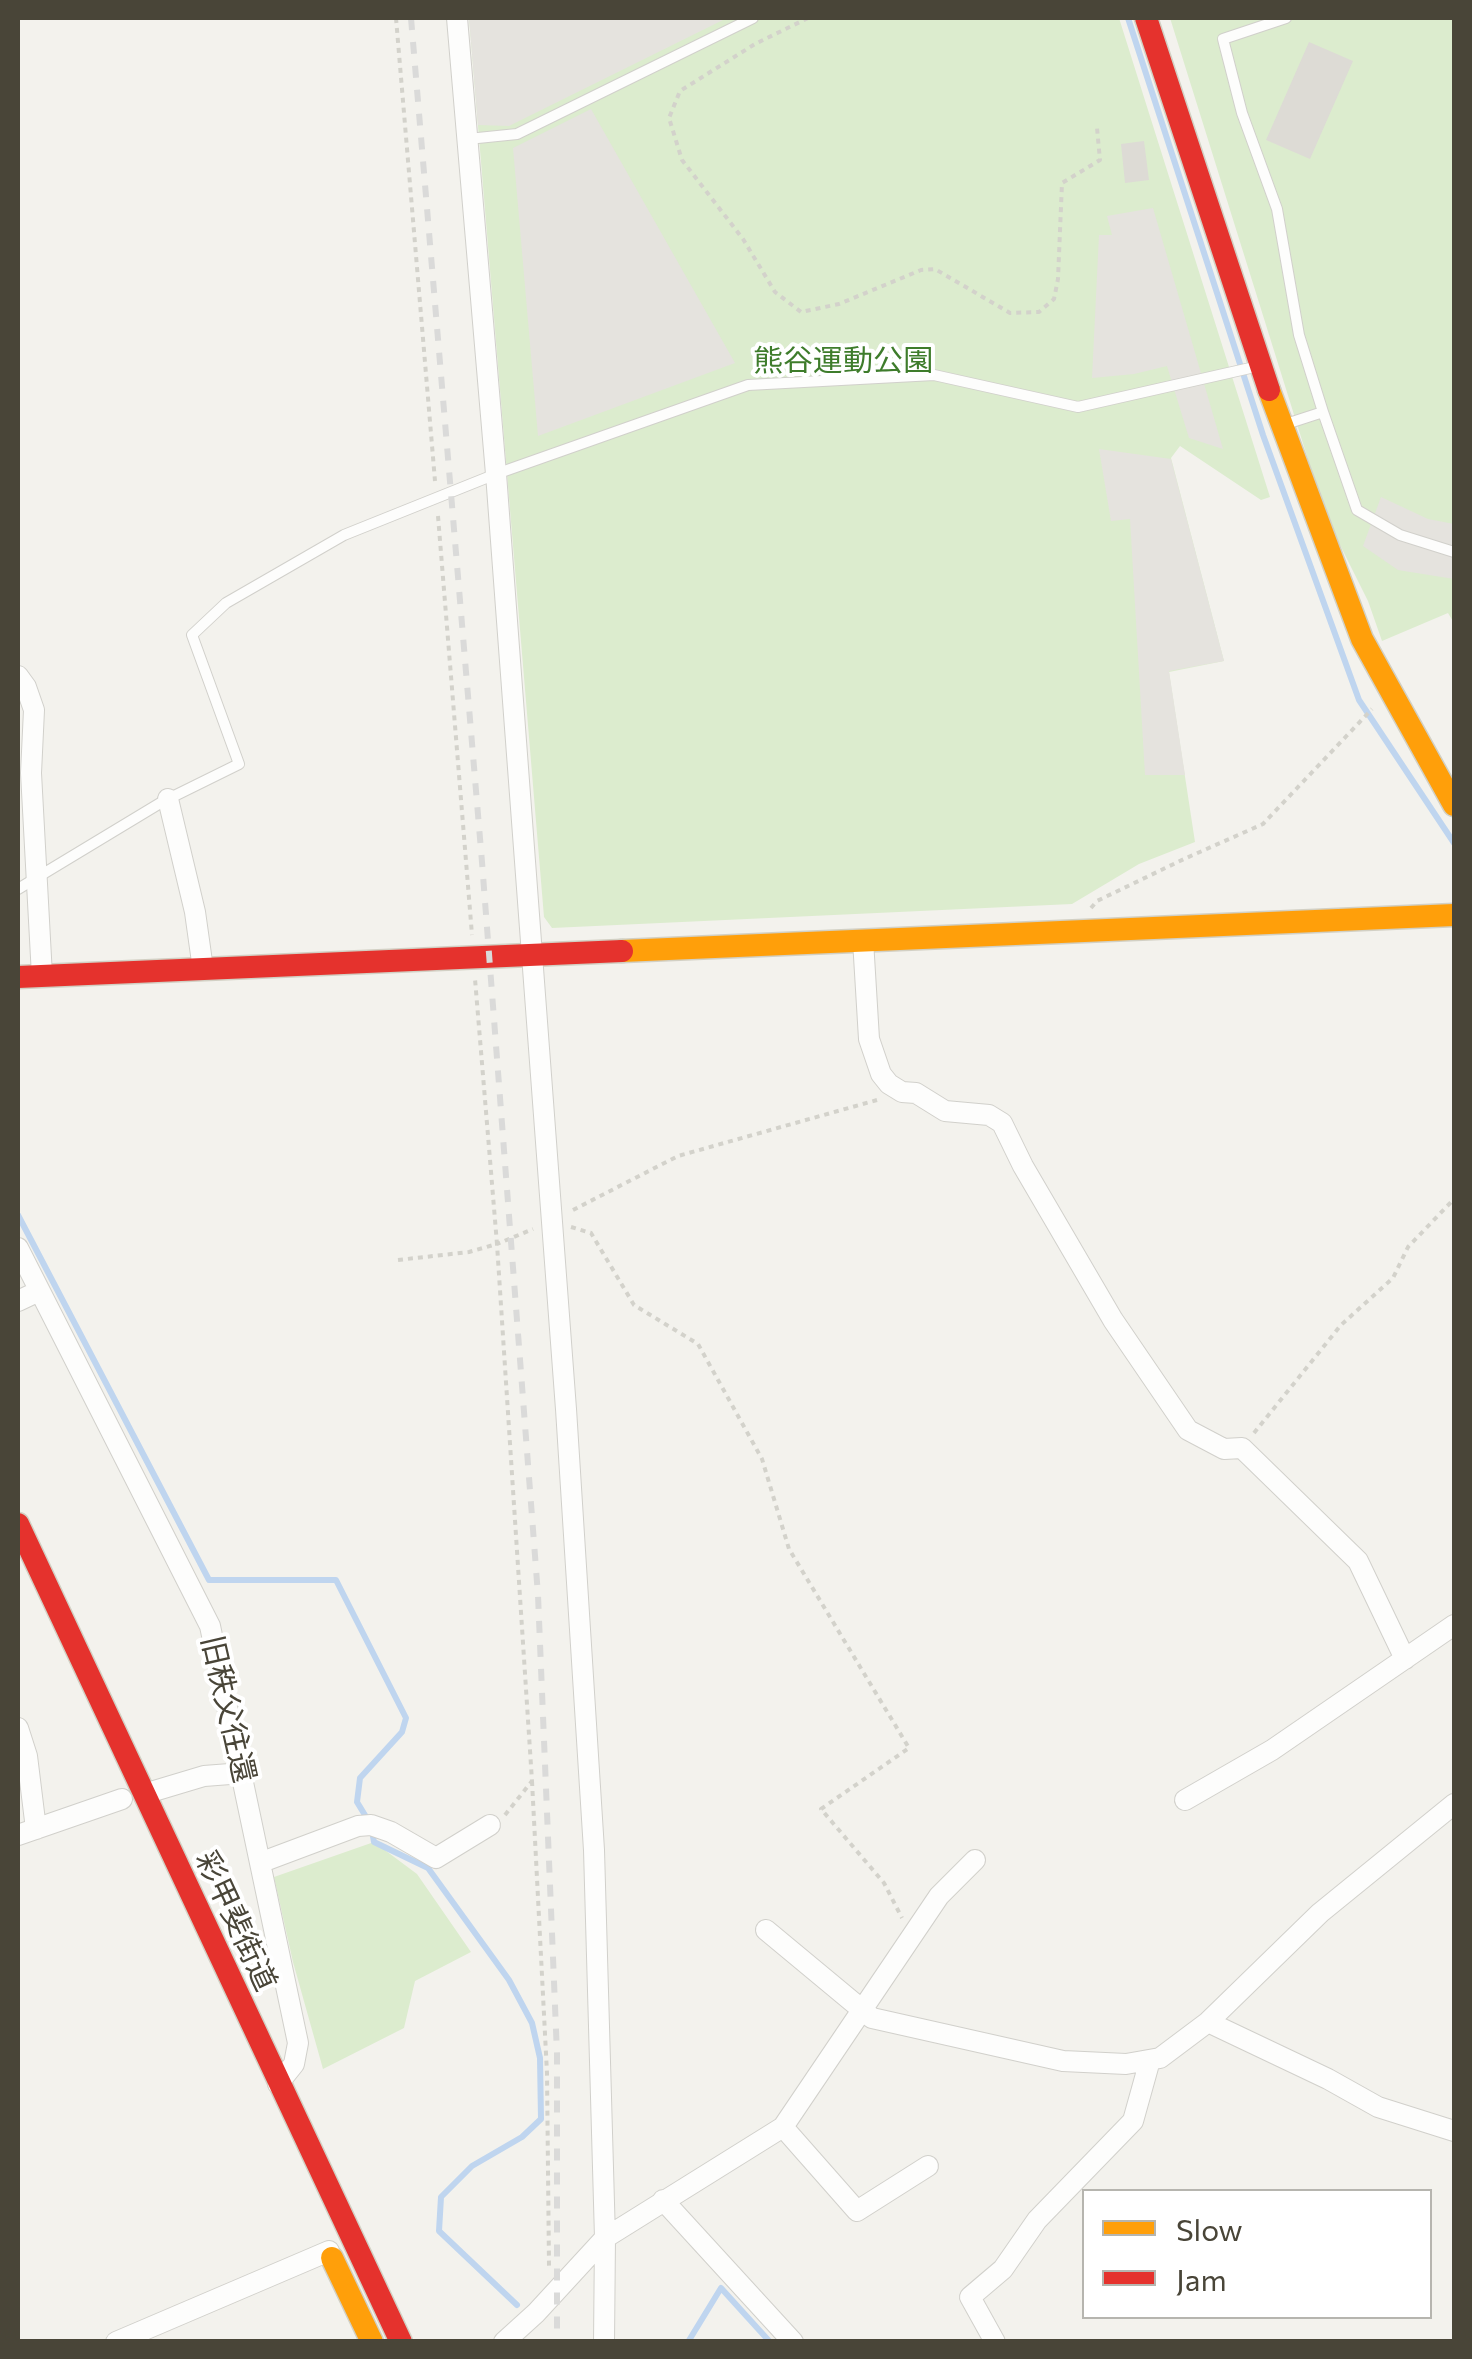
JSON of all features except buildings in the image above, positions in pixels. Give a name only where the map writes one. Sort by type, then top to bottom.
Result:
[{"type":"main road","points":[[1146,18],[1258,367],[1362,638],[1454,805]]},
{"type":"main road","points":[[18,977],[1454,915]]},
{"type":"main road","name":"彩甲斐街道","points":[[18,1524],[25,1558],[132,1803],[278,2084],[402,2342]]},
{"type":"main road","name":"彩甲斐街道","points":[[106,1766],[132,1803]]},
{"type":"main road","points":[[325,2242],[369,2335]]},
{"type":"street","points":[[457,18],[532,954],[594,1850],[605,2238],[604,2342]]},
{"type":"street","points":[[18,676],[34,710],[27,883],[42,976]]},
{"type":"street","points":[[168,799],[196,912],[203,969]]},
{"type":"street","points":[[862,940],[869,1038],[881,1074],[902,1092],[916,1093],[944,1111],[988,1115],[1002,1124],[1113,1320],[1188,1430],[1224,1450],[1242,1448],[1358,1561],[1404,1660]]},
{"type":"street","name":"旧秩父往還","points":[[18,1248],[210,1626],[298,2043],[294,2064],[278,2084]]},
{"type":"street","points":[[18,1301],[39,1291]]},
{"type":"street","points":[[1185,1800],[1272,1750],[1454,1625]]},
{"type":"street","points":[[18,1728],[27,1756],[27,1832],[132,1803],[204,1776],[243,1773]]},
{"type":"street","points":[[766,1930],[872,2018],[1063,2061],[1126,2064],[1150,2060],[1160,2058],[1208,2022],[1320,1912],[1454,1804]]},
{"type":"street","points":[[262,1862],[358,1826],[371,1825],[436,1858],[490,1825]]},
{"type":"street","points":[[504,2342],[605,2238],[784,2128],[939,1896],[975,1860]]},
{"type":"street","points":[[1208,2022],[1378,2108],[1454,2132]]},
{"type":"street","points":[[995,2342],[970,2297],[1003,2269],[1037,2220],[1133,2121],[1150,2060]]},
{"type":"street","points":[[784,2128],[858,2211],[928,2166]]},
{"type":"street","points":[[663,2200],[793,2342]]},
{"type":"street","points":[[116,2342],[325,2242]]},
{"type":"street","points":[[341,2342],[369,2335]]},
{"type":"lane","points":[[467,139],[518,134],[754,18]]},
{"type":"lane","points":[[1286,18],[1222,39],[1242,113],[1277,209],[1299,336],[1356,510],[1400,535],[1454,552]]},
{"type":"lane","points":[[27,883],[168,799],[239,764],[192,635],[226,604],[344,535],[496,474],[748,385],[934,375],[1078,407],[1258,367]]},
{"type":"lane","points":[[1282,425],[1324,412]]},
{"type":"path","points":[[808,18],[755,44],[680,91],[669,118],[682,160],[742,239],[775,292],[801,312],[840,304],[920,270],[934,269],[1010,313],[1039,312],[1054,299],[1058,279],[1062,183],[1100,160],[1097,128]]},
{"type":"path","points":[[1073,931],[1097,901],[1264,824],[1391,690]]},
{"type":"path","points":[[474,957],[532,1782],[547,2073],[549,2299]]},
{"type":"path","points":[[398,1260],[468,1252],[497,1244],[552,1222],[678,1156],[876,1102],[889,1084]]},
{"type":"path","points":[[1242,1448],[1341,1325],[1393,1278],[1408,1247],[1454,1198]]},
{"type":"path","points":[[552,1222],[590,1233],[634,1305],[698,1344],[762,1460],[788,1549],[909,1748],[821,1809],[884,1884],[912,1936]]},
{"type":"path","points":[[490,1825],[507,1813],[532,1782]]},
{"type":"green space","name":"熊谷運動公園","points":[[469,18],[1119,18],[1270,497],[1261,500],[1180,446],[1171,458],[1224,661],[1169,672],[1195,842],[1139,864],[1072,904],[552,928],[544,917]]},
{"type":"green space","points":[[1170,18],[1454,18],[1454,623],[1448,613],[1382,641],[1368,601],[1326,517]]},
{"type":"green space","points":[[374,1842],[417,1874],[471,1952],[415,1981],[404,2028],[323,2069],[274,1877]]},
{"type":"shaded area","points":[[469,18],[727,18],[509,126],[478,125]]},
{"type":"shaded area","points":[[591,109],[735,363],[538,436],[513,148]]},
{"type":"shaded area","points":[[1153,208],[1223,449],[1189,438],[1167,366],[1092,378],[1099,235],[1112,235],[1107,216]]},
{"type":"shaded area","points":[[1099,449],[1171,459],[1224,661],[1169,671],[1185,775],[1145,775],[1130,519],[1111,521]]},
{"type":"shaded area","points":[[1381,497],[1428,519],[1454,524],[1454,579],[1398,570],[1363,546]]},
{"type":"waterway","points":[[1128,18],[1263,435],[1359,700],[1454,843]]},
{"type":"waterway","points":[[18,1215],[209,1580],[336,1580],[406,1718],[402,1732],[360,1778],[357,1802],[371,1825],[374,1842],[428,1868],[509,1980],[532,2023],[540,2058],[541,2119],[522,2137],[472,2166],[441,2197],[439,2231],[517,2305]]},
{"type":"waterway","points":[[688,2342],[721,2288],[770,2342]]},
{"type":"railway","points":[[411,18],[482,862],[538,1595],[557,2054],[557,2342]]},
{"type":"traffic: slow","points":[[1269,390],[1362,639],[1454,805]]},
{"type":"traffic: slow","points":[[622,951],[1454,915]]},
{"type":"traffic: slow","points":[[332,2258],[372,2342]]},
{"type":"traffic: jam","points":[[1146,18],[1269,390]]},
{"type":"traffic: jam","points":[[18,977],[622,951]]},
{"type":"traffic: jam","points":[[18,1524],[401,2342]]}]
